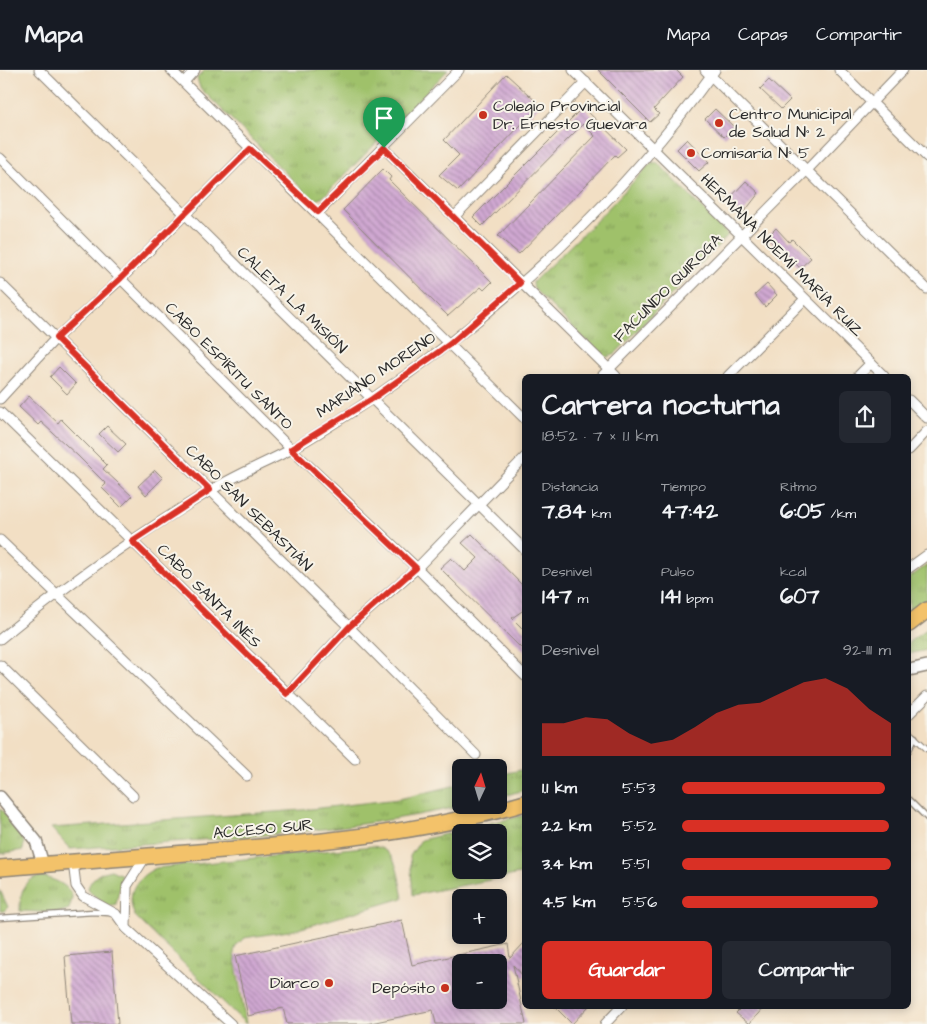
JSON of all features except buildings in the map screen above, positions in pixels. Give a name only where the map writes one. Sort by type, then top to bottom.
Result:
[{"type":"main road","points":[[911,622],[927,610]]},
{"type":"main road","name":"ACCESO SUR","points":[[0,868],[324,841],[397,832],[435,825],[522,804]]},
{"type":"street","name":"CALETA LA MISIÓN","points":[[39,70],[183,215],[522,547]]},
{"type":"street","points":[[171,70],[250,149],[318,212],[522,416]]},
{"type":"street","points":[[184,82],[195,70]]},
{"type":"street","points":[[318,212],[460,70]]},
{"type":"street","name":"HERMANA NOEMÍ MARÍA RUIZ","points":[[573,70],[882,374]]},
{"type":"street","points":[[838,70],[927,157]]},
{"type":"street","name":"FACUNDO QUIROGA","points":[[605,373],[740,235],[807,170],[902,70]]},
{"type":"street","points":[[710,72],[927,289]]},
{"type":"street","name":"MARIANO MORENO","points":[[0,639],[55,594],[132,541],[210,490],[291,449],[372,399],[450,344],[590,218],[653,148],[710,72]]},
{"type":"street","points":[[455,216],[586,82]]},
{"type":"street","points":[[384,148],[455,216],[605,373]]},
{"type":"street","points":[[0,399],[56,338],[121,278],[250,149]]},
{"type":"street","name":"CABO ESPÍRITU SANTO","points":[[0,158],[291,449],[416,568],[522,673]]},
{"type":"street","name":"CABO SAN SEBASTIÁN","points":[[0,283],[476,755]]},
{"type":"street","points":[[730,374],[805,299]]},
{"type":"street","points":[[860,374],[871,363]]},
{"type":"street","points":[[911,402],[927,418]]},
{"type":"street","name":"CABO SANTA INÉS","points":[[0,412],[354,759]]},
{"type":"street","points":[[911,448],[927,431]]},
{"type":"street","points":[[287,694],[349,627],[416,568],[522,460]]},
{"type":"street","points":[[0,540],[248,776]]},
{"type":"street","points":[[911,567],[927,555]]},
{"type":"street","points":[[0,665],[133,796]]},
{"type":"street","points":[[911,670],[927,666]]},
{"type":"street","points":[[911,712],[927,696]]},
{"type":"street","points":[[0,797],[36,841],[43,864]]},
{"type":"street","points":[[126,928],[127,886],[146,856]]},
{"type":"street","points":[[73,862],[76,886],[83,896],[116,914],[126,928],[231,1024]]},
{"type":"street","points":[[605,1024],[619,1009]]},
{"type":"lane","points":[[911,734],[927,750]]},
{"type":"lane","points":[[911,746],[915,738]]},
{"type":"lane","points":[[911,802],[927,818]]},
{"type":"lane","points":[[0,918],[94,912],[116,914]]},
{"type":"green space","points":[[205,70],[448,70],[323,197],[316,200],[310,197],[200,88],[197,78]]},
{"type":"green space","points":[[652,162],[658,163],[728,235],[614,355],[607,357],[600,354],[534,289],[533,282],[594,223]]},
{"type":"green space","points":[[927,565],[927,600],[911,612],[911,577]]},
{"type":"green space","points":[[927,629],[927,650],[911,654],[911,641]]},
{"type":"green space","points":[[522,770],[522,791],[508,795],[508,773]]},
{"type":"green space","points":[[452,786],[452,808],[368,823],[318,829],[219,839],[70,849],[51,828],[302,810],[399,799]]},
{"type":"green space","points":[[0,809],[14,821],[21,831],[24,843],[23,850],[0,854]]},
{"type":"green space","points":[[522,816],[522,874],[507,877],[507,824],[488,824]]},
{"type":"green space","points":[[452,833],[452,879],[494,879],[413,895],[410,856],[421,840]]},
{"type":"green space","points":[[373,846],[382,849],[393,859],[403,898],[295,930],[244,938],[236,946],[234,952],[246,1024],[135,916],[132,908],[132,894],[137,882],[156,868]]},
{"type":"green space","points":[[111,870],[122,875],[116,904],[108,906],[91,893],[88,888],[97,876]]},
{"type":"green space","points":[[40,876],[54,880],[67,888],[72,896],[69,909],[57,913],[20,911],[23,889],[29,881]]},
{"type":"green space","points":[[0,890],[8,907],[4,911],[0,911]]},
{"type":"place","name":"Colegio Provincial Dr. Ernesto Guevara","points":[[483,115]]},
{"type":"place","name":"Centro Municipal de Salud N° 2","points":[[719,123]]},
{"type":"place","name":"Comisaría N° 5","points":[[691,153]]},
{"type":"place","name":"Diarco","points":[[329,983]]},
{"type":"place","name":"Depósito","points":[[445,988]]},
{"type":"route","points":[[384,148],[455,216],[520,283],[450,344],[372,399],[291,449],[416,568],[349,627],[287,694],[132,541],[210,490],[56,338],[121,278],[250,149],[318,212],[384,148]]}]
